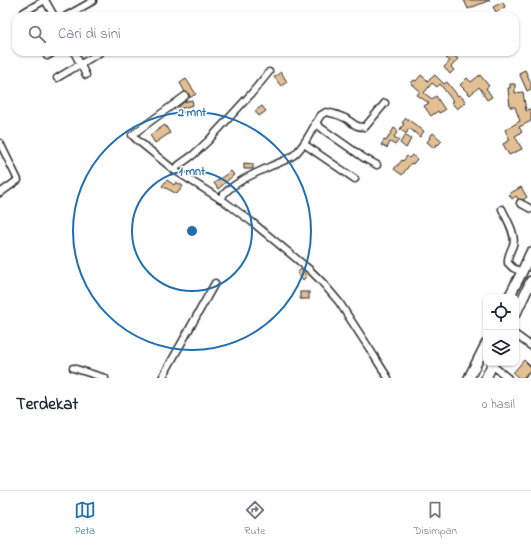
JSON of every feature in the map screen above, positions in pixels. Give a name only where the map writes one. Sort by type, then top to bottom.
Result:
[{"type":"highway","points":[[511,294],[531,252]]},
{"type":"highway","points":[[519,305],[531,281]]},
{"type":"highway","points":[[469,378],[483,350]]},
{"type":"highway","points":[[486,378],[492,366]]},
{"type":"street","points":[[24,12],[45,0],[52,12]]},
{"type":"street","points":[[73,12],[93,1]]},
{"type":"street","points":[[76,56],[86,75]]},
{"type":"street","points":[[57,78],[94,56]]},
{"type":"street","points":[[174,170],[208,141],[269,72]]},
{"type":"street","points":[[185,96],[132,135],[174,170],[220,199],[252,222],[322,282],[352,321],[388,378]]},
{"type":"street","points":[[220,199],[227,190],[238,183],[292,156],[304,144],[315,123],[321,115],[326,112],[344,118],[358,127],[365,127],[385,103]]},
{"type":"street","points":[[315,123],[358,155],[377,165]]},
{"type":"street","points":[[0,143],[18,180],[0,193]]},
{"type":"street","points":[[304,144],[355,179]]},
{"type":"street","points":[[520,203],[531,210]]},
{"type":"street","points":[[502,209],[513,233],[514,240],[514,244],[507,259],[508,263],[513,268],[522,272]]},
{"type":"street","points":[[162,378],[215,283]]},
{"type":"street","points":[[519,337],[531,346]]},
{"type":"street","points":[[495,366],[508,378]]},
{"type":"street","points":[[73,368],[105,378]]},
{"type":"building","points":[[464,0],[490,0],[468,9]]},
{"type":"building","points":[[503,2],[505,7],[496,12],[493,7]]},
{"type":"building","points":[[447,56],[455,56],[458,59],[451,67],[454,70],[450,74],[444,67],[450,61],[446,58]]},
{"type":"building","points":[[525,70],[531,83],[531,89],[527,91],[519,73]]},
{"type":"building","points":[[281,72],[287,82],[281,86],[274,77]]},
{"type":"building","points":[[421,75],[428,81],[435,75],[444,84],[447,82],[458,96],[460,95],[466,102],[457,109],[440,84],[437,87],[432,83],[424,93],[432,99],[436,96],[445,110],[439,113],[438,111],[431,116],[424,106],[429,103],[417,95],[420,91],[411,83],[414,80],[416,81]]},
{"type":"building","points":[[480,75],[489,86],[486,88],[492,97],[487,100],[479,87],[470,95],[460,85],[467,78],[471,82]]},
{"type":"building","points":[[186,79],[196,94],[189,98],[189,94],[185,92],[180,83]]},
{"type":"building","points":[[510,84],[515,84],[515,93],[523,92],[526,111],[531,108],[531,121],[519,127],[522,132],[515,136],[522,149],[509,155],[503,144],[510,140],[505,130],[520,121],[515,107],[510,107],[508,88],[510,88]]},
{"type":"building","points":[[192,100],[193,105],[179,109],[178,107],[184,102]]},
{"type":"building","points":[[262,106],[266,111],[259,116],[255,111]]},
{"type":"building","points":[[406,118],[424,131],[420,137],[409,128],[406,134],[400,129]]},
{"type":"building","points":[[165,125],[170,133],[155,143],[150,135]]},
{"type":"building","points":[[394,128],[398,131],[394,137],[399,140],[395,145],[390,142],[387,148],[381,145],[384,140],[386,141]]},
{"type":"building","points":[[433,133],[442,141],[434,148],[427,142]]},
{"type":"building","points":[[405,135],[411,139],[406,148],[400,143]]},
{"type":"building","points":[[412,155],[417,159],[413,164],[411,163],[402,175],[394,169],[407,156],[409,158]]},
{"type":"building","points":[[244,163],[253,164],[253,169],[244,169]]},
{"type":"building","points":[[231,171],[234,175],[218,189],[214,183]]},
{"type":"building","points":[[167,180],[174,185],[176,182],[183,186],[177,194],[162,186]]},
{"type":"building","points":[[521,187],[527,197],[523,200],[518,199],[516,196],[512,199],[509,194]]},
{"type":"building","points":[[301,269],[307,276],[303,280],[297,273]]},
{"type":"building","points":[[300,292],[309,292],[309,299],[300,299]]},
{"type":"building","points":[[524,360],[531,367],[523,378],[519,378],[513,373]]}]
